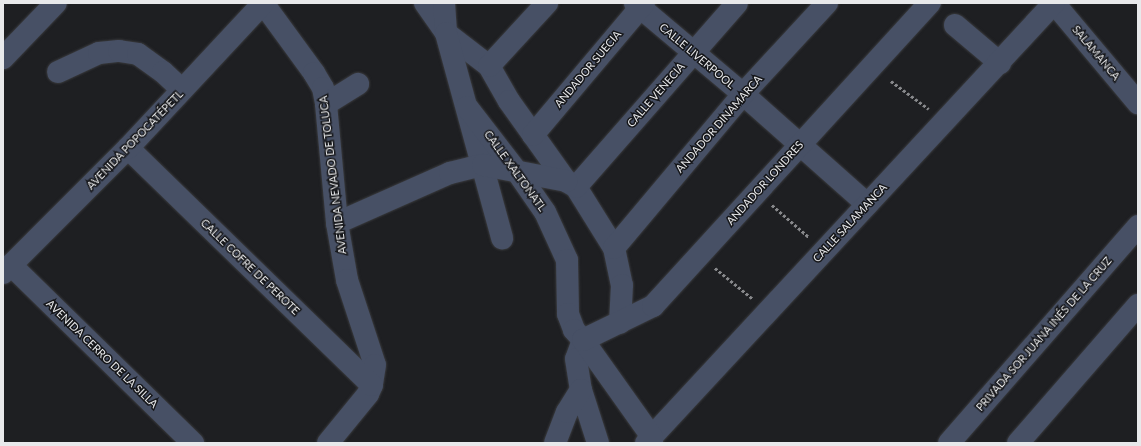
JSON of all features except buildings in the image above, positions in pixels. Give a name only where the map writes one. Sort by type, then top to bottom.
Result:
[{"type":"street","points":[[3,58],[56,3]]},
{"type":"street","name":"AVENIDA POPOCATÉPETL","points":[[7,269],[128,148],[263,3]]},
{"type":"street","name":"AVENIDA NEVADO DE TOLUCA","points":[[263,3],[314,73],[323,88],[326,104],[337,223],[347,280],[375,365],[372,385],[368,394],[328,443]]},
{"type":"street","name":"CALLE XALTONATL","points":[[425,3],[446,33],[489,66],[509,101],[571,184],[614,248],[622,285],[620,323]]},
{"type":"street","name":"CALLE XALTONATL","points":[[444,3],[446,33],[502,238]]},
{"type":"street","points":[[489,66],[546,3]]},
{"type":"street","name":"CALLE VENECIA","points":[[571,184],[737,3]]},
{"type":"street","name":"ANDADOR DINAMARCA","points":[[614,248],[743,94],[827,3]]},
{"type":"street","name":"ANDADOR LONDRES","points":[[583,340],[653,306],[930,3]]},
{"type":"street","name":"CALLE SALAMANCA","points":[[650,441],[1054,3]]},
{"type":"street","name":"SALAMANCA","points":[[1054,3],[1138,103]]},
{"type":"street","name":"CALLE LIVERPOOL","points":[[639,5],[868,204]]},
{"type":"street","name":"ANDADOR SUECIA","points":[[533,135],[639,5]]},
{"type":"street","points":[[955,25],[1000,63]]},
{"type":"street","points":[[58,72],[99,54],[119,51],[138,54],[163,72],[182,90]]},
{"type":"street","points":[[326,104],[358,84]]},
{"type":"street","name":"CALLE XALTONATL","points":[[467,107],[518,173],[545,212],[567,260],[568,314],[574,330],[583,340],[650,441]]},
{"type":"street","name":"CALLE COFRE DE PEROTE","points":[[128,148],[372,385]]},
{"type":"street","points":[[337,223],[450,173],[483,165],[571,184]]},
{"type":"street","name":"PRIVADA SOR JUANA INÉS DE LA CRUZ","points":[[949,443],[1138,226]]},
{"type":"street","name":"AVENIDA CERRO DE LA SILLA","points":[[7,269],[193,443]]},
{"type":"street","points":[[1018,443],[1138,305]]},
{"type":"street","points":[[583,340],[576,358],[581,390],[596,442]]},
{"type":"street","points":[[556,443],[567,412],[581,390]]},
{"type":"path","points":[[891,81],[946,121]]},
{"type":"path","points":[[757,192],[825,251]]},
{"type":"path","points":[[699,255],[768,312]]}]
